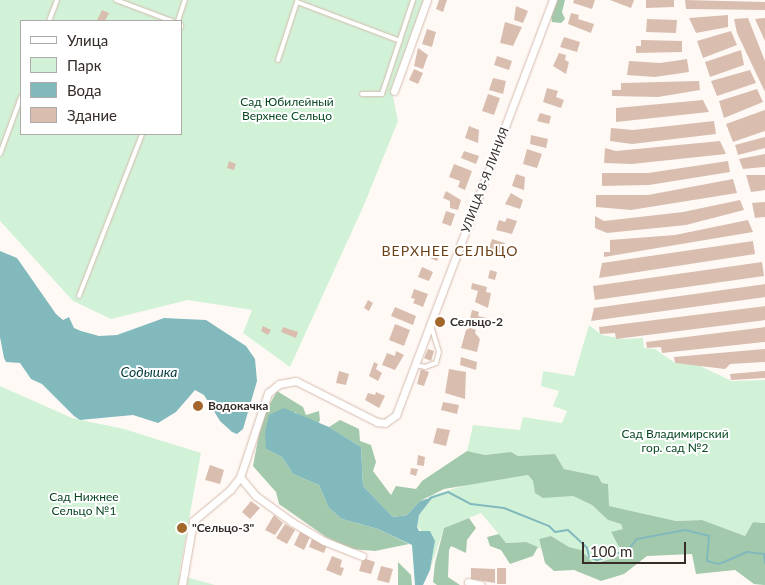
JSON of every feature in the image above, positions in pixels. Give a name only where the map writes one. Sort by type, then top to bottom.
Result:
[{"type":"street","points":[[394,91],[428,0]]},
{"type":"street","name":"УЛИЦА 8-Я ЛИНИЯ","points":[[240,477],[268,393],[288,380],[296,381],[367,419],[385,423],[396,415],[553,0]]},
{"type":"street","points":[[182,585],[193,521],[230,490],[240,477],[256,496],[304,530],[324,542],[362,556]]},
{"type":"street","points":[[468,582],[481,585]]},
{"type":"lane","points":[[49,20],[57,0]]},
{"type":"lane","points":[[116,0],[169,20]]},
{"type":"lane","points":[[178,20],[185,0]]},
{"type":"lane","points":[[362,94],[382,94],[413,0]]},
{"type":"lane","points":[[278,60],[297,2],[400,41]]},
{"type":"lane","points":[[0,154],[20,100]]},
{"type":"lane","points":[[79,296],[142,135]]},
{"type":"lane","points":[[415,365],[425,368],[436,363],[439,352],[431,323]]},
{"type":"green space","name":"Сад Юбилейный Верхнее Сельцо","points":[[0,0],[425,0],[392,91],[398,121],[364,205],[290,367],[243,333],[252,310],[188,300],[111,319],[73,301],[0,221]]},
{"type":"green space","points":[[556,0],[565,0],[562,12],[565,19],[561,23],[552,22],[551,17]]},
{"type":"green space","name":"Сад Владимирский гор. сад №2","points":[[589,325],[602,335],[623,339],[643,338],[644,348],[655,349],[675,363],[698,365],[732,381],[765,380],[765,523],[753,522],[745,536],[702,520],[676,521],[608,506],[608,484],[602,483],[598,476],[564,469],[555,454],[518,456],[511,452],[485,455],[467,451],[473,425],[520,430],[523,417],[562,423],[567,411],[553,406],[559,391],[541,386],[543,371],[574,376]]},
{"type":"green space","name":"Сад Нижнее Сельцо №1","points":[[0,386],[72,418],[124,429],[201,453],[179,575],[215,585],[0,585]]},
{"type":"green space","points":[[277,391],[303,407],[306,415],[319,411],[320,420],[318,424],[310,422],[295,412],[266,449],[282,457],[293,474],[319,485],[329,508],[342,519],[378,529],[409,544],[375,551],[351,549],[326,537],[279,504],[276,492],[253,466],[262,418]]},
{"type":"green space","points":[[340,420],[359,429],[360,441],[371,445],[376,462],[373,471],[391,495],[396,486],[416,489],[422,481],[467,451],[485,455],[511,452],[518,456],[555,454],[564,469],[598,476],[602,483],[608,484],[609,506],[676,521],[702,520],[745,536],[753,522],[765,523],[765,585],[754,584],[735,570],[696,574],[692,554],[647,556],[624,574],[601,581],[574,570],[554,571],[545,563],[539,539],[551,536],[569,547],[581,550],[594,564],[623,555],[611,532],[623,529],[621,524],[608,520],[592,505],[573,496],[543,498],[535,493],[533,481],[528,475],[444,489],[420,501],[407,515],[393,517],[363,486],[361,447],[329,427]]},
{"type":"green space","points":[[528,475],[533,481],[535,493],[573,496],[592,505],[608,520],[621,524],[624,530],[611,533],[623,555],[593,564],[581,550],[569,547],[551,536],[539,539],[541,549],[526,542],[506,543],[481,513],[444,528],[430,570],[435,541],[417,527],[419,515],[432,498],[429,496],[476,482]]},
{"type":"green space","points":[[469,518],[476,528],[467,540],[466,553],[451,546],[449,550],[448,577],[460,585],[437,585],[433,582],[435,563],[444,528]]},
{"type":"green space","points":[[499,534],[506,543],[526,542],[538,547],[533,556],[510,564],[501,550],[490,546],[487,537]]},
{"type":"green space","points":[[398,562],[411,575],[412,585],[398,585]]},
{"type":"water","name":"Содышка","points":[[0,251],[17,258],[56,314],[63,320],[69,317],[74,328],[81,331],[99,336],[117,335],[164,318],[206,320],[246,346],[255,359],[257,381],[243,429],[237,434],[232,432],[220,421],[204,395],[195,390],[176,412],[158,423],[133,415],[80,420],[74,416],[42,384],[31,379],[20,363],[6,362],[4,358],[0,337]]},
{"type":"water","points":[[284,408],[329,427],[361,447],[363,486],[393,517],[407,515],[420,501],[433,497],[419,515],[417,527],[419,531],[430,531],[435,541],[430,570],[423,585],[415,585],[412,545],[378,529],[342,519],[329,508],[319,485],[293,474],[282,457],[266,449],[265,433],[269,415]]},
{"type":"building","points":[[439,0],[447,0],[443,12],[436,9]]},
{"type":"building","points":[[574,0],[595,0],[592,9],[573,3]]},
{"type":"building","points":[[610,0],[634,0],[631,8]]},
{"type":"building","points":[[646,0],[674,0],[674,7],[646,8]]},
{"type":"building","points":[[685,0],[765,2],[765,10],[686,9]]},
{"type":"building","points":[[516,6],[528,11],[523,23],[514,20]]},
{"type":"building","points":[[102,10],[109,13],[106,20],[97,20]]},
{"type":"building","points":[[571,13],[579,15],[578,19],[594,24],[591,33],[568,24]]},
{"type":"building","points":[[728,15],[728,27],[696,33],[689,18]]},
{"type":"building","points":[[748,18],[765,61],[765,92],[737,33],[734,19]]},
{"type":"building","points":[[765,18],[765,41],[755,19]]},
{"type":"building","points":[[647,19],[677,20],[676,33],[646,32]]},
{"type":"building","points":[[505,22],[522,27],[513,46],[500,43]]},
{"type":"building","points":[[427,29],[436,32],[432,47],[422,44]]},
{"type":"building","points":[[731,31],[737,45],[703,58],[697,41]]},
{"type":"building","points":[[564,37],[580,42],[577,52],[560,47]]},
{"type":"building","points":[[641,40],[682,41],[682,52],[636,53],[636,46],[641,46]]},
{"type":"building","points":[[418,48],[428,55],[423,69],[414,66]]},
{"type":"building","points":[[741,50],[744,65],[710,77],[705,62]]},
{"type":"building","points":[[559,53],[566,55],[565,60],[569,62],[566,74],[553,66]]},
{"type":"building","points":[[497,56],[512,61],[509,70],[494,65]]},
{"type":"building","points":[[687,59],[689,72],[655,77],[627,75],[629,61],[660,63]]},
{"type":"building","points":[[414,69],[423,73],[418,84],[409,80]]},
{"type":"building","points":[[750,70],[756,83],[717,96],[711,81]]},
{"type":"building","points":[[493,78],[506,81],[503,94],[489,90]]},
{"type":"building","points":[[699,81],[700,90],[658,97],[612,96],[612,90],[621,90],[621,83]]},
{"type":"building","points":[[547,88],[558,91],[556,97],[564,100],[561,108],[543,102]]},
{"type":"building","points":[[757,89],[763,102],[724,118],[719,101]]},
{"type":"building","points":[[488,94],[500,98],[494,115],[482,111]]},
{"type":"building","points":[[703,100],[709,112],[616,122],[616,108]]},
{"type":"building","points":[[765,110],[765,131],[733,142],[726,124]]},
{"type":"building","points":[[540,113],[551,116],[549,124],[537,121]]},
{"type":"building","points":[[714,121],[716,134],[632,144],[610,141],[611,128],[633,130]]},
{"type":"building","points":[[469,126],[479,130],[478,143],[465,138]]},
{"type":"building","points":[[531,135],[548,139],[546,148],[530,144]]},
{"type":"building","points":[[765,137],[765,148],[738,155],[735,145]]},
{"type":"building","points":[[720,141],[726,154],[632,164],[604,163],[605,148],[616,151]]},
{"type":"building","points":[[527,149],[542,154],[537,168],[523,164]]},
{"type":"building","points":[[464,151],[479,156],[476,164],[461,158]]},
{"type":"building","points":[[765,154],[765,167],[743,169],[739,159]]},
{"type":"building","points":[[229,161],[236,164],[234,170],[227,168]]},
{"type":"building","points":[[728,161],[730,172],[649,185],[602,186],[602,173],[648,173]]},
{"type":"building","points":[[454,164],[472,171],[465,190],[458,187],[460,181],[449,177]]},
{"type":"building","points":[[516,174],[525,177],[524,190],[512,186]]},
{"type":"building","points":[[746,175],[765,175],[765,190],[751,192]]},
{"type":"building","points":[[733,179],[737,193],[631,210],[596,207],[596,195],[648,195]]},
{"type":"building","points":[[446,191],[461,200],[458,210],[450,208],[450,201],[443,198]]},
{"type":"building","points":[[511,193],[523,200],[520,209],[505,204]]},
{"type":"building","points":[[740,200],[744,210],[686,225],[607,233],[595,228],[595,216],[604,221],[683,212]]},
{"type":"building","points":[[765,202],[765,217],[755,218],[752,203]]},
{"type":"building","points":[[446,211],[455,214],[451,226],[442,223]]},
{"type":"building","points":[[507,218],[517,221],[512,234],[496,230],[499,220],[505,222]]},
{"type":"building","points":[[748,220],[753,232],[604,257],[604,252],[610,252],[610,240],[675,235]]},
{"type":"building","points":[[492,239],[505,243],[501,255],[488,251]]},
{"type":"building","points":[[753,241],[755,254],[599,278],[602,263]]},
{"type":"building","points":[[428,248],[440,253],[437,261],[425,256]]},
{"type":"building","points":[[762,262],[764,276],[595,300],[593,286]]},
{"type":"building","points":[[422,267],[433,272],[429,281],[418,277]]},
{"type":"building","points":[[490,270],[497,272],[495,280],[488,278]]},
{"type":"building","points":[[472,283],[487,287],[486,292],[491,293],[488,308],[475,302],[478,291],[471,289]]},
{"type":"building","points":[[765,284],[765,297],[591,321],[594,308]]},
{"type":"building","points":[[414,289],[428,294],[423,307],[413,303],[415,299],[411,298]]},
{"type":"building","points":[[368,300],[373,303],[369,311],[364,308]]},
{"type":"building","points":[[765,306],[765,320],[616,339],[615,333],[600,334],[599,327]]},
{"type":"building","points":[[395,307],[416,316],[413,325],[391,316]]},
{"type":"building","points":[[472,310],[479,312],[478,316],[491,319],[489,327],[469,323]]},
{"type":"building","points":[[395,324],[410,330],[404,346],[389,340]]},
{"type":"building","points":[[263,326],[271,330],[268,335],[261,331]]},
{"type":"building","points":[[283,327],[298,332],[296,338],[281,332]]},
{"type":"building","points":[[765,327],[765,342],[662,353],[661,347],[647,348],[646,342]]},
{"type":"building","points":[[470,328],[476,330],[475,333],[480,339],[477,352],[461,348],[466,330]]},
{"type":"building","points":[[428,349],[434,351],[431,361],[424,358]]},
{"type":"building","points":[[765,349],[765,362],[730,364],[725,369],[675,363],[674,357]]},
{"type":"building","points":[[396,351],[404,355],[395,370],[382,365],[387,353],[395,356]]},
{"type":"building","points":[[461,357],[477,362],[476,370],[460,365]]},
{"type":"building","points":[[374,362],[378,364],[376,369],[382,373],[378,381],[369,376]]},
{"type":"building","points":[[421,369],[429,372],[424,386],[417,384]]},
{"type":"building","points":[[449,369],[466,372],[465,399],[445,393]]},
{"type":"building","points":[[339,371],[349,374],[346,385],[336,383]]},
{"type":"building","points":[[765,371],[765,378],[731,380],[730,374]]},
{"type":"building","points":[[376,392],[385,396],[379,408],[365,400],[368,393],[375,395]]},
{"type":"building","name":"Водокачка","points":[[197,400],[203,408],[199,412],[192,405]]},
{"type":"building","points":[[443,402],[459,405],[457,414],[441,410]]},
{"type":"building","points":[[437,428],[450,430],[446,446],[433,443]]},
{"type":"building","points":[[418,455],[425,457],[424,466],[417,465]]},
{"type":"building","points":[[210,465],[224,470],[220,484],[205,480]]},
{"type":"building","points":[[411,468],[418,469],[416,476],[410,474]]},
{"type":"building","points":[[251,501],[260,508],[250,519],[242,512]]},
{"type":"building","points":[[274,515],[283,523],[275,535],[265,530]]},
{"type":"building","points":[[285,524],[295,530],[287,544],[276,538]]},
{"type":"building","points":[[300,532],[310,537],[304,550],[294,545]]},
{"type":"building","points":[[312,539],[327,545],[324,553],[309,547]]},
{"type":"building","points":[[332,556],[342,560],[340,567],[344,568],[341,576],[326,570]]},
{"type":"building","points":[[363,558],[375,562],[371,574],[359,571]]},
{"type":"building","points":[[381,566],[393,569],[389,583],[377,580]]},
{"type":"building","points":[[471,568],[495,569],[495,583],[471,579]]},
{"type":"building","points":[[497,568],[506,568],[506,584],[497,584]]},
{"type":"waterway","points":[[430,498],[448,492],[471,504],[504,508],[549,526],[555,532],[568,530],[587,548],[589,557],[597,560],[628,550],[637,539],[685,530],[709,536],[707,561],[719,564],[747,552],[764,554],[765,563]]},
{"type":"place","name":"Сельцо-2","points":[[440,322]]},
{"type":"place","name":"Водокачка","points":[[198,406]]},
{"type":"place","name":"\"Сельцо-3\"","points":[[182,528]]},
{"type":"district","name":"ВЕРХНЕЕ СЕЛЬЦО","points":[[450,251]]}]
